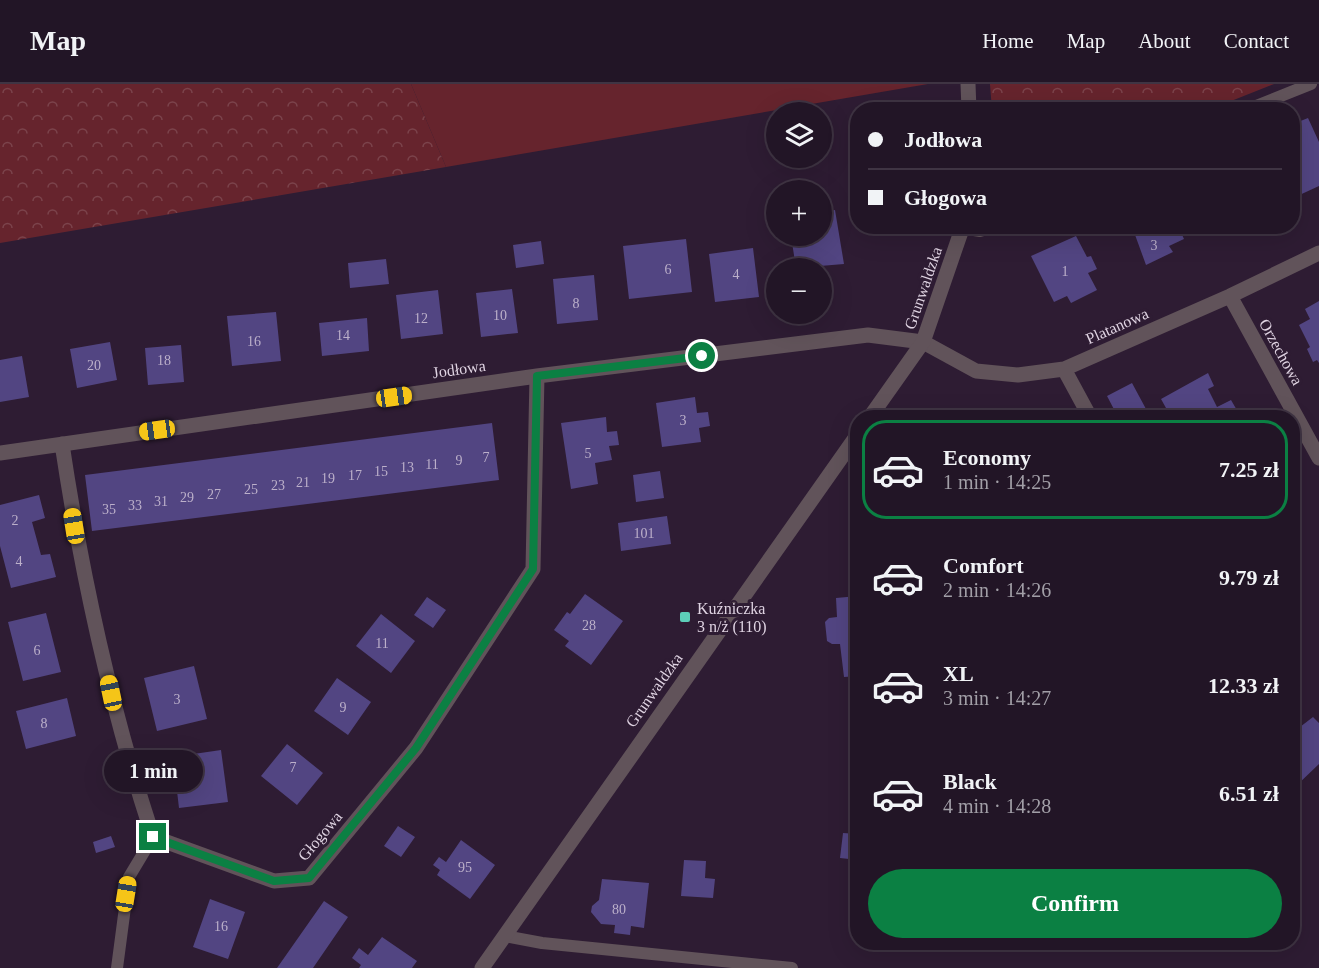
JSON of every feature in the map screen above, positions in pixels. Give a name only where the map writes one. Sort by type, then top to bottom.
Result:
[{"type":"street","points":[[968,84],[969,102]]},
{"type":"street","name":"Grunwaldzka","points":[[875,410],[923,342],[960,234]]},
{"type":"street","name":"Platanowa","points":[[923,342],[976,371],[1018,375],[1064,369],[1230,296],[1319,253]]},
{"type":"street","name":"Orzechowa","points":[[1230,296],[1293,410]]},
{"type":"street","name":"Jodłowa","points":[[0,453],[537,376],[868,335],[923,342]]},
{"type":"street","points":[[1064,369],[1086,410]]},
{"type":"street","name":"Głogowa","points":[[153,837],[274,881],[309,878],[416,748],[533,569],[537,376]]},
{"type":"street","name":"Orzechowa","points":[[1300,423],[1319,458]]},
{"type":"street","points":[[62,444],[74,526],[115,714],[153,837]]},
{"type":"street","name":"Grunwaldzka","points":[[482,968],[850,445]]},
{"type":"lane","points":[[1266,102],[1311,84]]},
{"type":"lane","points":[[117,968],[129,877],[153,837]]},
{"type":"lane","points":[[505,936],[543,943],[792,968]]},
{"type":"green space","points":[[0,84],[411,84],[446,167],[0,243]]},
{"type":"green space","points":[[411,84],[928,84],[823,102],[766,102],[766,112],[446,167]]},
{"type":"green space","points":[[990,84],[1274,84],[1229,102],[991,102]]},
{"type":"building","points":[[1308,118],[1319,142],[1319,186],[1300,195],[1300,121]]},
{"type":"building","points":[[832,210],[835,210],[844,264],[832,265],[832,258],[794,258],[793,246],[832,246]]},
{"type":"building","points":[[1135,234],[1182,234],[1184,239],[1169,246],[1173,252],[1146,265]]},
{"type":"building","points":[[1076,236],[1087,257],[1091,256],[1097,269],[1088,273],[1097,290],[1071,303],[1067,296],[1054,302],[1031,256]]},
{"type":"building","points":[[686,239],[692,292],[629,299],[623,246]]},
{"type":"building","points":[[541,241],[544,264],[516,268],[513,245]]},
{"type":"building","points":[[753,248],[759,297],[715,302],[709,254]]},
{"type":"building","points":[[386,259],[389,284],[350,288],[348,263]]},
{"type":"building","points":[[594,275],[598,320],[557,324],[553,279]]},
{"type":"building","points":[[512,289],[518,333],[481,337],[476,293]]},
{"type":"building","points":[[438,290],[443,334],[401,339],[396,295]]},
{"type":"building","points":[[1319,301],[1319,363],[1317,360],[1313,362],[1307,349],[1310,347],[1299,325],[1310,319],[1305,309]]},
{"type":"building","points":[[276,312],[281,361],[232,366],[227,316]]},
{"type":"building","points":[[367,318],[369,351],[322,356],[319,323]]},
{"type":"building","points":[[110,342],[117,380],[77,388],[70,349]]},
{"type":"building","points":[[181,345],[184,382],[148,385],[145,348]]},
{"type":"building","points":[[22,356],[29,397],[0,402],[0,360]]},
{"type":"building","points":[[1208,373],[1214,386],[1208,389],[1217,407],[1231,400],[1237,410],[1167,410],[1161,399]]},
{"type":"building","points":[[1132,383],[1146,409],[1114,410],[1107,396]]},
{"type":"building","points":[[695,397],[697,413],[708,412],[710,426],[699,428],[701,442],[662,447],[656,403]]},
{"type":"building","points":[[606,417],[607,432],[617,431],[619,445],[609,446],[612,460],[595,463],[598,484],[571,489],[561,423]]},
{"type":"building","points":[[492,423],[499,480],[92,531],[85,475]]},
{"type":"building","points":[[660,471],[664,498],[636,502],[633,475]]},
{"type":"building","points":[[39,495],[45,518],[32,522],[41,555],[50,554],[56,577],[11,588],[0,546],[0,505]]},
{"type":"building","points":[[667,516],[671,544],[621,551],[618,523]]},
{"type":"building","points":[[585,594],[623,621],[591,665],[565,646],[569,641],[554,630],[567,612],[570,614]]},
{"type":"building","points":[[427,597],[446,610],[433,628],[414,615]]},
{"type":"building","points":[[850,597],[850,677],[844,677],[840,644],[827,641],[825,622],[829,618],[837,617],[836,598]]},
{"type":"building","points":[[46,613],[61,672],[23,681],[8,622]]},
{"type":"building","points":[[381,614],[415,641],[391,673],[356,646]]},
{"type":"building","points":[[194,666],[207,719],[157,731],[144,678]]},
{"type":"building","points":[[337,678],[371,702],[348,735],[314,711]]},
{"type":"building","points":[[67,698],[76,736],[26,749],[16,711]]},
{"type":"building","points":[[1313,717],[1319,723],[1319,764],[1300,782],[1300,727]]},
{"type":"building","points":[[287,744],[323,773],[297,805],[261,776]]},
{"type":"building","points":[[221,750],[228,802],[179,808],[173,757]]},
{"type":"building","points":[[398,826],[415,837],[401,857],[384,846]]},
{"type":"building","points":[[843,833],[850,833],[850,859],[840,858]]},
{"type":"building","points":[[111,836],[115,847],[96,853],[93,842]]},
{"type":"building","points":[[461,840],[495,865],[470,899],[437,875],[440,870],[433,865],[439,857],[446,862]]},
{"type":"building","points":[[684,860],[706,861],[705,878],[715,879],[713,898],[681,896]]},
{"type":"building","points":[[602,879],[649,883],[644,928],[631,926],[630,935],[614,933],[615,925],[601,924],[591,912],[592,906],[599,900]]},
{"type":"building","points":[[210,899],[245,912],[228,959],[193,947]]},
{"type":"building","points":[[324,901],[348,917],[313,968],[277,968]]},
{"type":"building","points":[[382,937],[417,961],[412,968],[359,968],[361,965],[352,958],[359,948],[368,955]]},
{"type":"place","name":"Kuźniczka 3 n/ż (110)","points":[[685,617]]},
{"type":"route","points":[[153,837],[274,881],[309,878],[416,748],[533,569],[537,473],[537,376],[702,356]]}]
